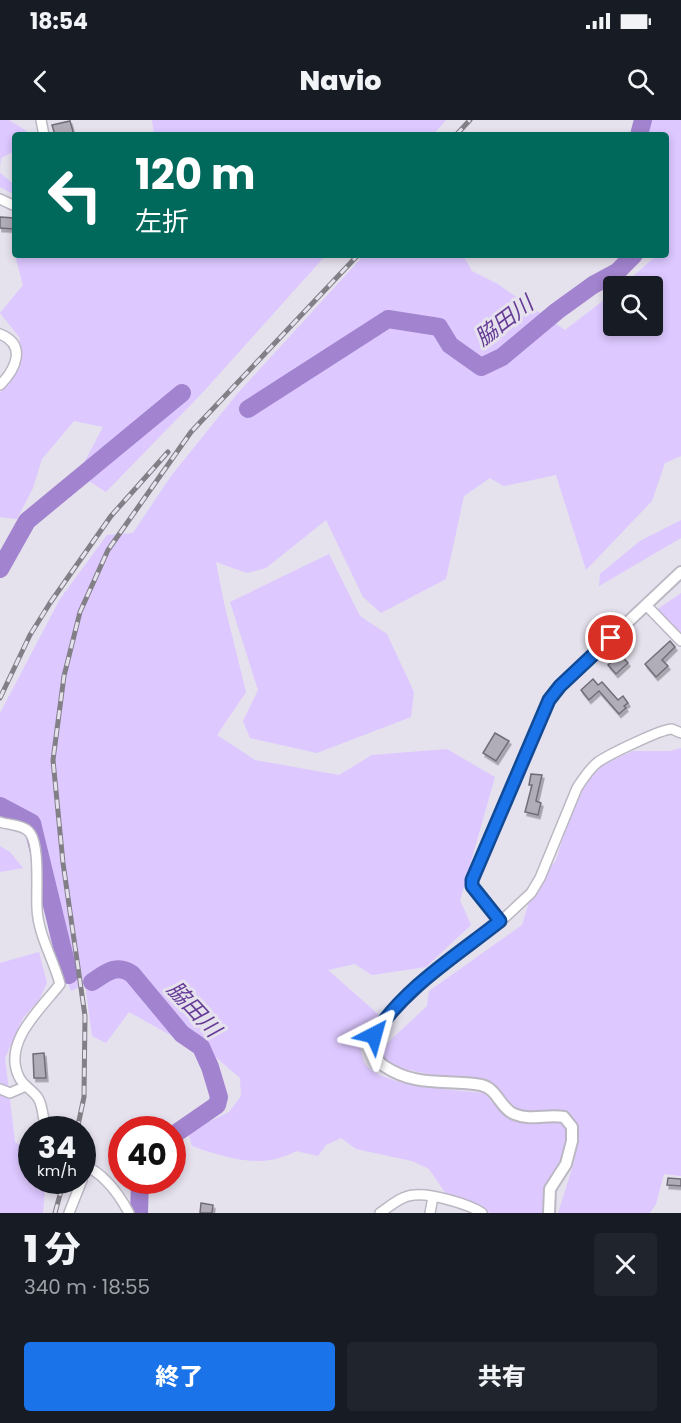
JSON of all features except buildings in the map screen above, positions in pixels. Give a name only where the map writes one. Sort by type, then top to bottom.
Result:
[{"type":"street","points":[[0,334],[6,336],[14,344],[17,354],[9,376],[0,385]]},
{"type":"street","points":[[500,921],[472,886],[472,880],[549,700],[560,686],[681,572]]},
{"type":"street","points":[[646,605],[681,641]]},
{"type":"street","points":[[549,1213],[550,1189],[566,1164],[572,1141],[572,1127],[564,1117],[551,1114],[530,1118],[513,1114],[502,1105],[495,1093],[483,1086],[416,1081],[382,1065],[374,1051],[374,1035],[417,985],[500,921],[531,893],[540,878],[577,788],[597,763],[665,731],[672,729],[681,733]]},
{"type":"street","points":[[0,822],[27,829],[32,835],[38,880],[37,909],[41,932],[60,984],[21,1033],[16,1063],[19,1077],[39,1099],[43,1116]]},
{"type":"street","points":[[0,1089],[10,1093],[26,1086]]},
{"type":"street","points":[[96,1173],[122,1199],[129,1213]]},
{"type":"street","points":[[69,1213],[76,1194]]},
{"type":"street","points":[[380,1213],[399,1200],[412,1195],[433,1197],[471,1206],[482,1213]]},
{"type":"street","points":[[430,1213],[433,1197]]},
{"type":"shaded area","points":[[0,120],[9,120],[28,132],[12,132],[12,152],[1,158],[0,167]]},
{"type":"shaded area","points":[[152,120],[446,120],[436,132],[154,132]]},
{"type":"shaded area","points":[[651,120],[681,120],[681,456],[665,463],[652,501],[586,570],[556,475],[504,486],[490,478],[464,496],[446,579],[381,613],[363,597],[326,520],[266,568],[247,573],[216,562],[246,692],[217,735],[255,760],[339,775],[372,755],[447,749],[495,777],[460,900],[471,925],[426,967],[372,975],[355,964],[328,970],[379,1015],[359,1044],[364,1062],[372,1070],[385,1077],[419,1086],[484,1093],[504,1114],[516,1121],[551,1121],[564,1124],[569,1133],[562,1156],[545,1189],[544,1213],[490,1213],[474,1202],[448,1197],[429,1169],[412,1161],[356,1149],[341,1138],[326,1145],[318,1156],[296,1151],[283,1157],[258,1161],[231,1158],[192,1146],[188,1132],[229,1112],[241,1096],[240,1078],[212,1054],[181,1041],[129,1012],[106,1043],[92,1036],[85,984],[71,991],[50,938],[33,838],[0,823],[0,713],[60,599],[107,535],[133,533],[171,476],[237,394],[361,258],[465,258],[472,271],[496,283],[565,330],[603,301],[603,336],[663,336],[663,276],[633,276],[654,258],[669,258],[669,132],[649,132]]},
{"type":"shaded area","points":[[0,173],[12,183],[12,193],[0,187]]},
{"type":"shaded area","points":[[16,258],[323,258],[205,390],[106,492],[78,474],[103,427],[74,421],[42,459],[33,488],[17,519],[0,517],[0,393],[17,365],[20,338],[0,313],[23,285]]},
{"type":"shaded area","points":[[681,520],[681,538],[599,586],[600,574],[640,541]]},
{"type":"shaded area","points":[[329,554],[360,616],[387,634],[414,692],[411,717],[317,753],[250,738],[243,721],[258,690],[230,602]]},
{"type":"shaded area","points":[[681,593],[681,635],[655,611]]},
{"type":"shaded area","points":[[681,748],[681,1176],[664,1174],[656,1204],[650,1213],[558,1213],[575,1159],[577,1134],[554,1111],[528,1114],[512,1108],[485,1081],[467,1077],[438,1076],[400,1068],[384,1062],[380,1050],[427,1006],[429,991],[522,925],[533,889],[556,860],[570,815],[583,786],[604,764],[633,751],[670,751]]},
{"type":"shaded area","points":[[0,846],[10,852],[23,868],[0,872]]},
{"type":"shaded area","points":[[39,952],[47,983],[39,1000],[23,1018],[5,1058],[15,1142],[18,1144],[18,1194],[45,1194],[43,1213],[0,1213],[0,963]]},
{"type":"waterway","name":"脇田川","points":[[640,132],[643,120]]},
{"type":"waterway","name":"脇田川","points":[[248,409],[388,319],[439,327],[450,345],[481,367],[502,357],[557,311],[593,285],[617,272],[631,258]]},
{"type":"waterway","name":"脇田川","points":[[0,569],[27,521],[182,393]]},
{"type":"waterway","name":"脇田川","points":[[0,806],[32,823],[69,975]]},
{"type":"waterway","name":"脇田川","points":[[92,982],[112,970],[127,971],[182,1034],[201,1047],[219,1097],[217,1105],[186,1126]]},
{"type":"waterway","name":"脇田川","points":[[139,1213],[140,1194]]},
{"type":"railway","points":[[459,132],[470,120]]},
{"type":"railway","points":[[80,1116],[84,1097],[85,1016],[63,863],[53,760],[64,676],[80,612],[108,550],[191,432],[355,258]]},
{"type":"railway","points":[[0,698],[30,635],[50,603],[111,516],[168,452]]},
{"type":"railway","points":[[55,1213],[60,1194]]},
{"type":"route","points":[[374,1035],[417,985],[500,921],[472,886],[472,880],[549,700],[560,686],[611,638]]}]
